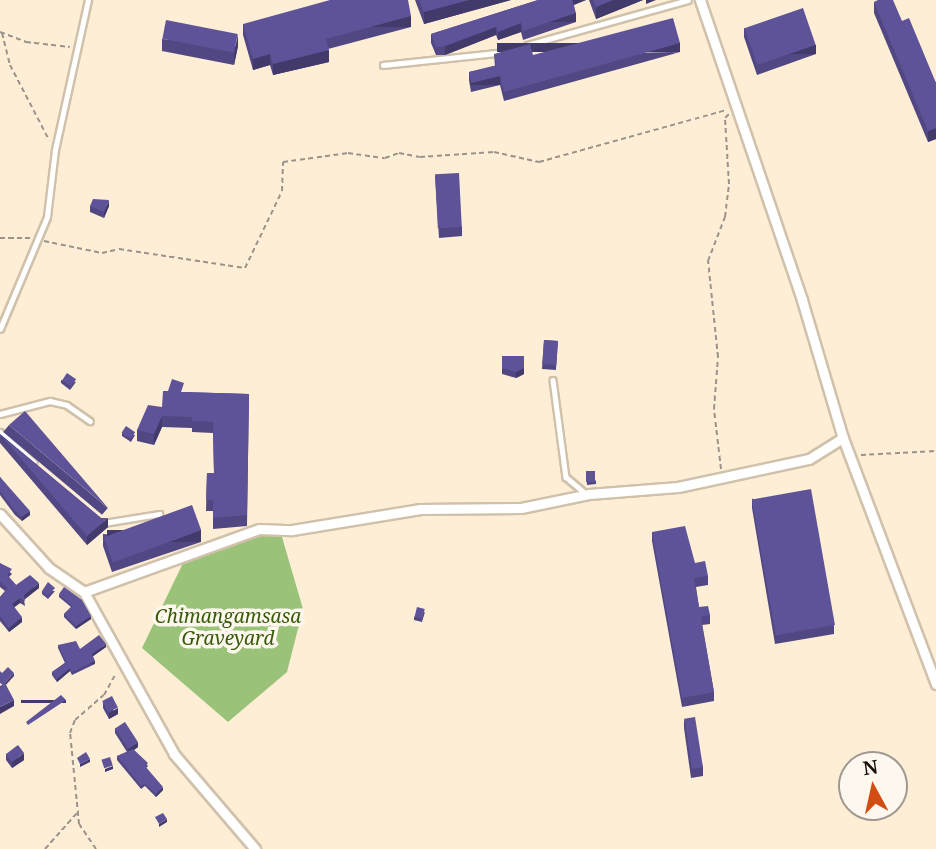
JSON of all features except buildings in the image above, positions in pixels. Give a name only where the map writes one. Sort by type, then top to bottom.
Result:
[{"type":"street","points":[[700,0],[802,300],[842,438],[936,684]]},
{"type":"street","points":[[84,592],[259,529],[292,530],[420,509],[548,505],[589,494],[716,479],[808,459],[842,438]]},
{"type":"street","points":[[0,514],[49,568],[84,592],[174,754],[255,849]]},
{"type":"lane","points":[[0,329],[39,240],[54,186],[55,150],[88,0]]},
{"type":"lane","points":[[520,47],[688,0]]},
{"type":"lane","points":[[383,65],[507,51]]},
{"type":"lane","points":[[553,380],[566,477],[578,491],[589,494]]},
{"type":"lane","points":[[0,414],[50,401],[67,405],[90,421]]},
{"type":"lane","points":[[0,432],[42,469]]},
{"type":"lane","points":[[94,514],[104,523],[159,514]]},
{"type":"path","points":[[1,32],[26,42],[77,48]]},
{"type":"path","points":[[1,32],[15,74],[55,150]]},
{"type":"path","points":[[0,238],[20,235],[102,253],[118,249],[244,268],[279,199],[283,162],[348,153],[385,158],[399,153],[505,155],[539,162],[735,108]]},
{"type":"path","points":[[716,479],[722,466],[714,409],[718,357],[708,261],[725,218],[729,184],[725,118],[735,108]]},
{"type":"path","points":[[849,456],[936,451]]},
{"type":"path","points":[[96,849],[79,824],[70,733],[75,720],[104,695],[121,659]]},
{"type":"path","points":[[46,849],[78,812]]},
{"type":"shaded area","points":[[0,0],[936,0],[936,849],[0,849]]},
{"type":"green space","name":"Chimangamsasa Graveyard","points":[[261,532],[282,537],[303,609],[287,672],[228,722],[142,648],[185,559]]}]
